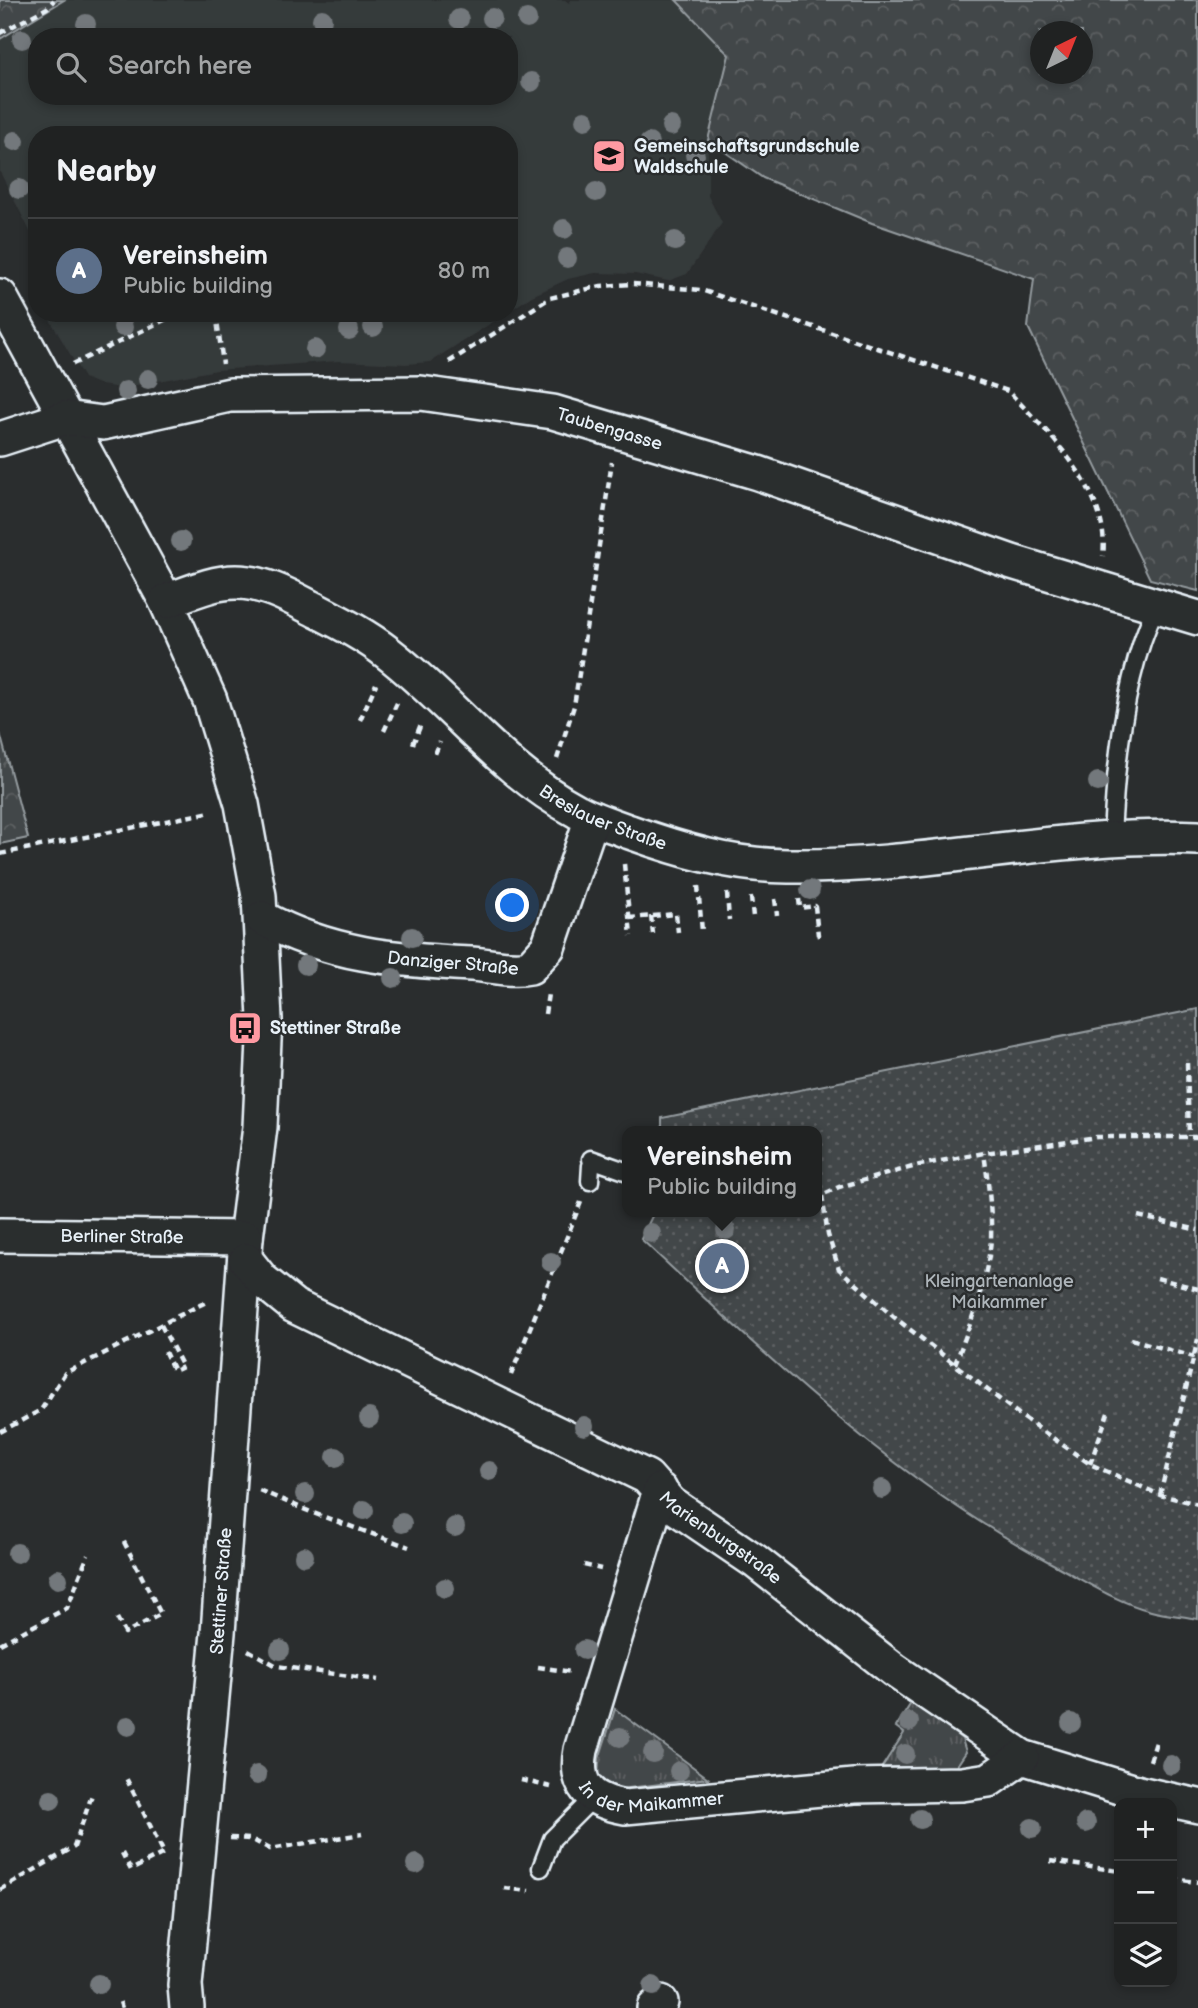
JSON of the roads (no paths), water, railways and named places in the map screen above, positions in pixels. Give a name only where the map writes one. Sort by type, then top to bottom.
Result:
[{"type":"street","name":"Stettiner Straße","points":[[0,296],[166,601],[210,700],[242,804],[262,918],[265,1019],[260,1127],[245,1260],[218,1633],[185,1985],[187,2008]]},
{"type":"street","name":"Taubengasse","points":[[0,439],[65,418],[103,424],[230,395],[421,393],[554,412],[758,473],[1092,587],[1198,618]]},
{"type":"street","name":"Breslauer Straße","points":[[166,601],[219,583],[238,582],[270,588],[294,599],[353,629],[390,654],[490,750],[541,789],[606,823],[695,853],[748,863],[796,866],[875,863],[1056,842],[1198,838]]},
{"type":"street","name":"Danziger Straße","points":[[262,918],[303,940],[327,947],[436,963],[530,967],[548,947],[606,823]]},
{"type":"street","name":"Berliner Straße","points":[[0,1236],[245,1260]]},
{"type":"street","name":"Marienburgstraße","points":[[245,1260],[262,1280],[294,1306],[648,1477],[671,1504],[755,1561],[894,1670],[1022,1757],[1139,1793],[1198,1806]]},
{"type":"street","name":"In der Maikammer","points":[[660,1490],[581,1750],[578,1766],[587,1791],[594,1797],[625,1807],[854,1786],[962,1784],[989,1780],[1022,1757]]},
{"type":"lane","points":[[1112,839],[1114,798],[1126,715],[1139,651],[1156,607]]},
{"type":"lane","points":[[590,1169],[622,1172]]},
{"type":"lane","points":[[541,1868],[552,1839],[594,1797]]},
{"type":"place","name":"Gemeinschaftsgrundschule Waldschule","points":[[609,156]]},
{"type":"place","name":"Stettiner Straße","points":[[245,1028]]},
{"type":"place","name":"Vereinsheim","points":[[722,1266]]},
{"type":"park label","name":"Kleingartenanlage Maikammer","points":[[999,1291]]}]
